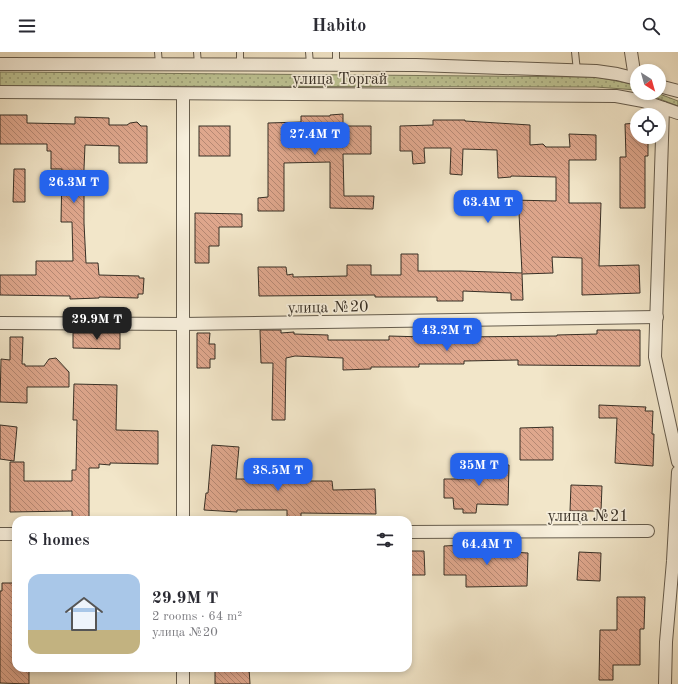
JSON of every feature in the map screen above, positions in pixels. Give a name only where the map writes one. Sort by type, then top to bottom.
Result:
[{"type":"street","points":[[631,52],[633,64]]},
{"type":"street","name":"улица Торгай","points":[[0,64],[158,58],[240,58],[336,65],[416,65],[578,71],[617,74],[630,77]]},
{"type":"street","points":[[666,88],[678,91]]},
{"type":"street","name":"улица Торгай","points":[[0,92],[616,96],[643,101],[663,108]]},
{"type":"street","points":[[183,94],[183,516]]},
{"type":"street","name":"улица Торгай","points":[[666,109],[678,114]]},
{"type":"street","points":[[662,144],[655,357],[674,423],[678,462]]},
{"type":"street","name":"улица №20","points":[[0,323],[182,324],[657,317]]},
{"type":"street","points":[[664,684],[678,472]]},
{"type":"street","name":"улица №21","points":[[412,532],[648,531]]},
{"type":"street","points":[[0,534],[12,534]]},
{"type":"street","points":[[183,672],[183,684]]},
{"type":"lane","points":[[309,52],[310,64]]},
{"type":"lane","points":[[336,52],[336,65]]},
{"type":"lane","points":[[575,52],[578,71]]},
{"type":"green space","points":[[0,72],[596,77],[630,84],[630,89],[596,87],[0,86]]},
{"type":"green space","points":[[666,96],[678,101],[678,106],[662,100],[666,100]]},
{"type":"building","points":[[343,114],[343,126],[371,126],[371,154],[343,154],[344,196],[374,196],[373,209],[330,208],[330,162],[284,163],[284,211],[258,211],[258,198],[268,197],[268,123],[301,122],[301,116],[330,116]]},
{"type":"building","points":[[0,115],[27,115],[27,123],[75,124],[75,117],[109,118],[109,125],[127,125],[137,122],[141,126],[147,126],[147,163],[119,163],[119,146],[85,145],[83,192],[86,263],[98,263],[99,275],[139,276],[139,278],[144,278],[143,294],[138,294],[138,298],[99,297],[70,299],[70,296],[0,295],[0,275],[36,275],[36,261],[73,261],[72,222],[61,222],[62,169],[51,169],[51,151],[47,151],[47,144],[0,144]]},
{"type":"building","points":[[433,120],[465,120],[530,125],[530,145],[543,144],[546,147],[570,147],[569,134],[596,135],[596,160],[569,160],[569,203],[601,203],[599,266],[639,265],[640,293],[582,295],[582,258],[552,257],[553,273],[522,274],[523,300],[511,300],[511,293],[463,291],[463,301],[437,301],[437,297],[375,297],[375,295],[259,296],[258,267],[286,267],[287,275],[293,274],[293,277],[347,276],[347,265],[371,265],[371,275],[401,275],[401,254],[418,254],[418,271],[522,273],[519,213],[511,213],[511,200],[556,201],[556,177],[511,176],[498,178],[497,150],[463,149],[462,175],[450,174],[451,148],[424,148],[425,163],[413,164],[412,151],[400,151],[400,126],[433,125]]},
{"type":"building","points":[[625,124],[630,124],[630,144],[648,144],[648,156],[645,156],[645,208],[620,208],[620,157],[626,157]]},
{"type":"building","points":[[199,126],[230,126],[230,156],[199,156]]},
{"type":"building","points":[[14,169],[25,169],[25,202],[13,202]]},
{"type":"building","points":[[195,213],[242,214],[242,227],[219,227],[219,246],[209,246],[209,263],[195,263]]},
{"type":"building","points":[[260,330],[281,330],[281,333],[294,332],[294,334],[328,335],[328,340],[389,340],[389,336],[426,337],[426,334],[462,335],[462,337],[557,336],[597,334],[597,330],[640,330],[640,366],[518,365],[518,360],[464,361],[464,364],[419,364],[419,367],[371,367],[371,369],[343,370],[343,358],[295,356],[286,358],[285,420],[272,420],[273,363],[261,363]]},
{"type":"building","points":[[73,333],[120,333],[120,349],[73,348]]},
{"type":"building","points":[[197,333],[210,333],[209,344],[215,344],[215,359],[210,359],[210,368],[197,368]]},
{"type":"building","points":[[10,337],[23,337],[22,364],[25,364],[25,366],[44,366],[49,359],[56,358],[69,372],[69,387],[27,387],[27,403],[0,402],[1,359],[10,360]]},
{"type":"building","points":[[74,384],[117,385],[116,430],[158,431],[158,464],[110,463],[110,465],[99,464],[99,468],[89,468],[89,516],[72,516],[72,511],[10,512],[10,462],[24,462],[24,481],[72,481],[72,470],[76,470],[77,420],[73,420]]},
{"type":"building","points":[[599,405],[646,407],[645,411],[653,411],[653,466],[615,463],[617,418],[599,418]]},
{"type":"building","points":[[0,425],[17,427],[14,461],[0,459]]},
{"type":"building","points":[[553,427],[553,460],[520,460],[520,428]]},
{"type":"building","points":[[212,445],[239,447],[236,479],[332,481],[333,490],[375,489],[376,514],[301,513],[301,516],[287,516],[287,510],[237,510],[237,512],[204,510],[206,493],[208,493]]},
{"type":"building","points":[[464,464],[509,465],[508,505],[477,504],[476,513],[463,513],[463,509],[454,509],[453,498],[444,498],[444,479],[464,479]]},
{"type":"building","points":[[571,485],[602,486],[601,511],[570,511]]},
{"type":"building","points":[[464,545],[464,547],[510,547],[510,552],[528,553],[527,586],[466,587],[466,575],[444,575],[444,546]]},
{"type":"building","points":[[412,551],[424,551],[425,575],[412,575]]},
{"type":"building","points":[[579,552],[601,553],[600,581],[577,580]]},
{"type":"building","points":[[2,583],[12,583],[12,672],[29,672],[29,684],[0,683],[0,591],[2,591]]},
{"type":"building","points":[[617,597],[645,597],[644,629],[640,629],[640,665],[613,665],[613,680],[599,680],[600,630],[617,630]]},
{"type":"building","points":[[215,672],[249,672],[250,684],[215,684]]}]
